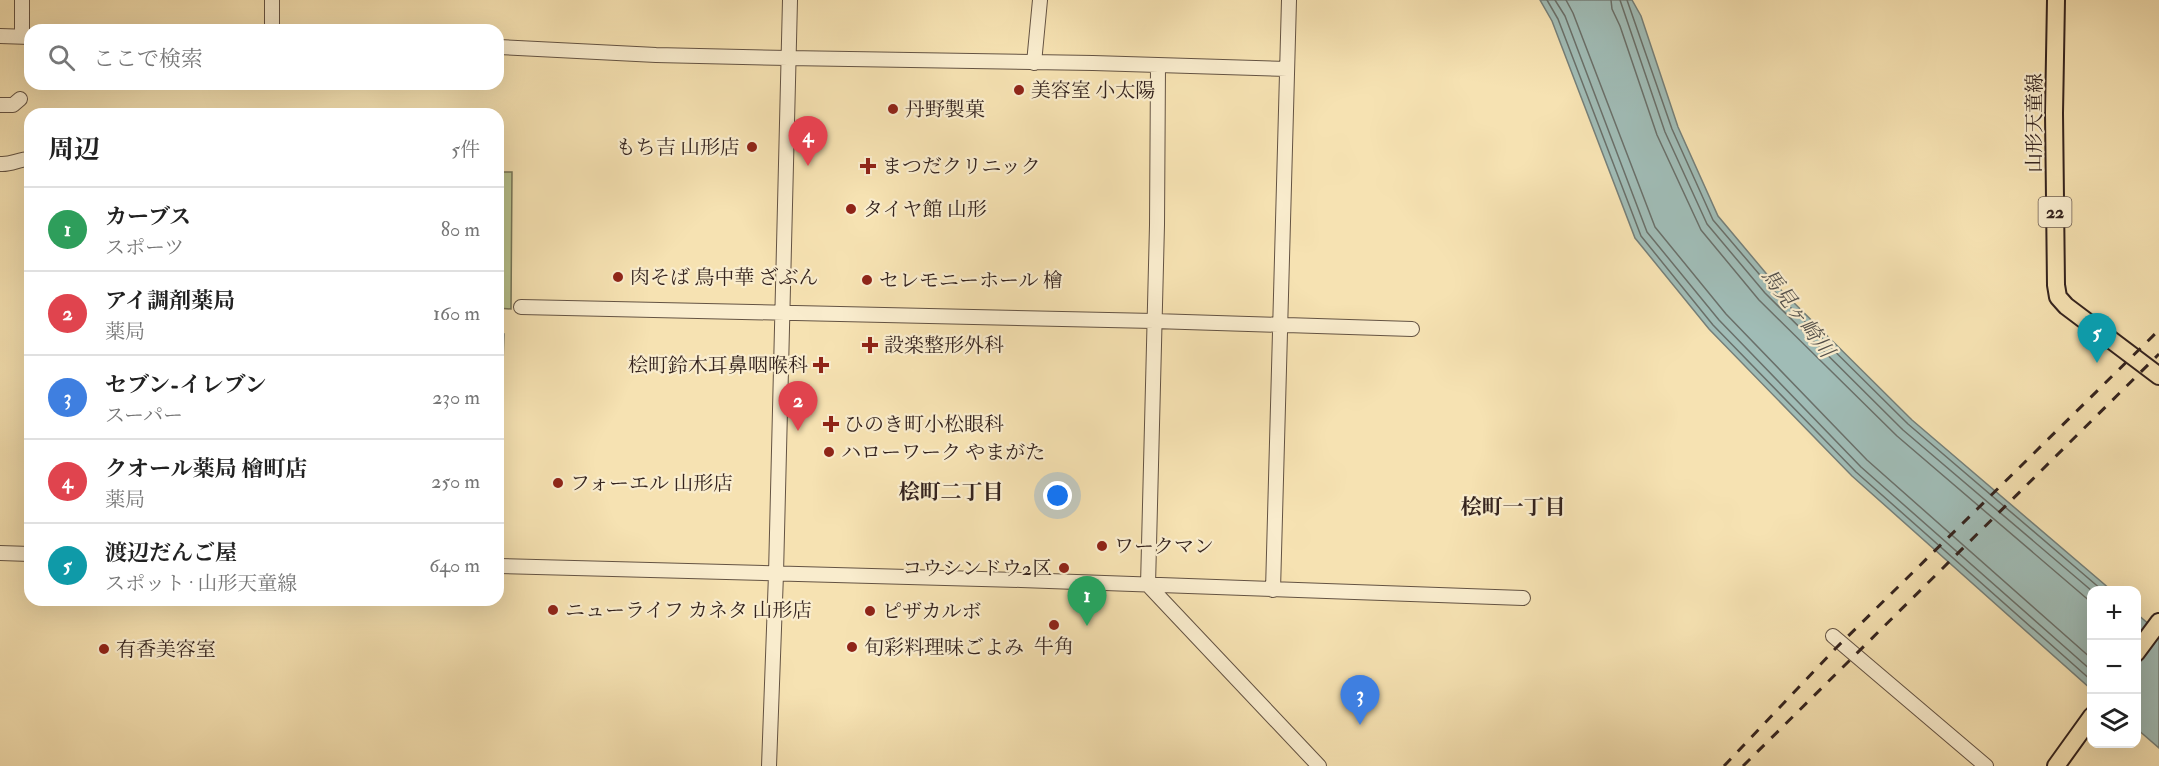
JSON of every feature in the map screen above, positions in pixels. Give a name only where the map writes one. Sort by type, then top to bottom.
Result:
[{"type":"main road","name":"山形天童線","points":[[2056,0],[2054,113],[2058,297],[2077,315],[2159,376]]},
{"type":"main road","points":[[2141,647],[2159,622]]},
{"type":"main road","points":[[2056,766],[2087,722]]},
{"type":"street","points":[[22,0],[25,24]]},
{"type":"street","points":[[272,0],[272,24]]},
{"type":"street","points":[[769,766],[790,0]]},
{"type":"street","points":[[1035,63],[1040,0]]},
{"type":"street","points":[[1273,590],[1289,0]]},
{"type":"street","points":[[0,36],[24,37]]},
{"type":"street","points":[[504,46],[667,55],[1287,69]]},
{"type":"street","points":[[1158,66],[1148,585],[1319,766]]},
{"type":"street","points":[[0,105],[13,105],[20,99]]},
{"type":"street","points":[[0,164],[10,165],[18,159],[24,159]]},
{"type":"street","points":[[521,307],[1412,329]]},
{"type":"street","points":[[0,553],[24,554]]},
{"type":"street","points":[[504,566],[1523,598]]},
{"type":"street","points":[[1833,636],[1986,766]]},
{"type":"green space","points":[[504,172],[512,172],[511,309],[504,308]]},
{"type":"water","name":"馬見ヶ崎川","points":[[1540,0],[1632,0],[1641,16],[1678,127],[1718,216],[1775,284],[1912,420],[2106,586],[2087,586],[2087,685],[1852,476],[1709,329],[1635,238],[1552,21]]},
{"type":"water","points":[[2141,617],[2159,633],[2159,748],[2141,732]]},
{"type":"railway","points":[[1724,766],[1835,649],[2159,330]]},
{"type":"railway","points":[[1743,766],[2159,354]]},
{"type":"place","name":"美容室 小太陽","points":[[1019,90]]},
{"type":"place","name":"丹野製菓","points":[[893,109]]},
{"type":"place","name":"もち吉 山形店","points":[[752,147]]},
{"type":"place","name":"クオール薬局 檜町店","points":[[808,166]]},
{"type":"place","name":"まつだクリニック","points":[[868,166]]},
{"type":"place","name":"タイヤ館 山形","points":[[851,209]]},
{"type":"place","name":"肉そば 鳥中華 ざぶん","points":[[618,277]]},
{"type":"place","name":"セレモニーホール 檜","points":[[867,280]]},
{"type":"place","name":"設楽整形外科","points":[[870,345]]},
{"type":"place","name":"渡辺だんご屋","points":[[2097,363]]},
{"type":"place","name":"桧町鈴木耳鼻咽喉科","points":[[821,365]]},
{"type":"place","name":"ひのき町小松眼科","points":[[831,424]]},
{"type":"place","name":"アイ調剤薬局","points":[[798,431]]},
{"type":"place","name":"ハローワーク やまがた","points":[[829,452]]},
{"type":"place","name":"フォーエル 山形店","points":[[558,483]]},
{"type":"place","name":"ワークマン","points":[[1102,546]]},
{"type":"place","name":"コウシンドウ2区","points":[[1064,568]]},
{"type":"place","name":"ニューライフ カネタ 山形店","points":[[553,610]]},
{"type":"place","name":"ピザカルボ","points":[[870,611]]},
{"type":"place","name":"牛角","points":[[1054,625]]},
{"type":"place","name":"カーブス","points":[[1087,626]]},
{"type":"place","name":"旬彩料理味ごよみ","points":[[852,647]]},
{"type":"place","name":"有香美容室","points":[[104,649]]},
{"type":"place","name":"セブン-イレブン","points":[[1360,725]]},
{"type":"district","name":"桧町二丁目","points":[[951,492]]},
{"type":"district","name":"桧町一丁目","points":[[1513,507]]}]
